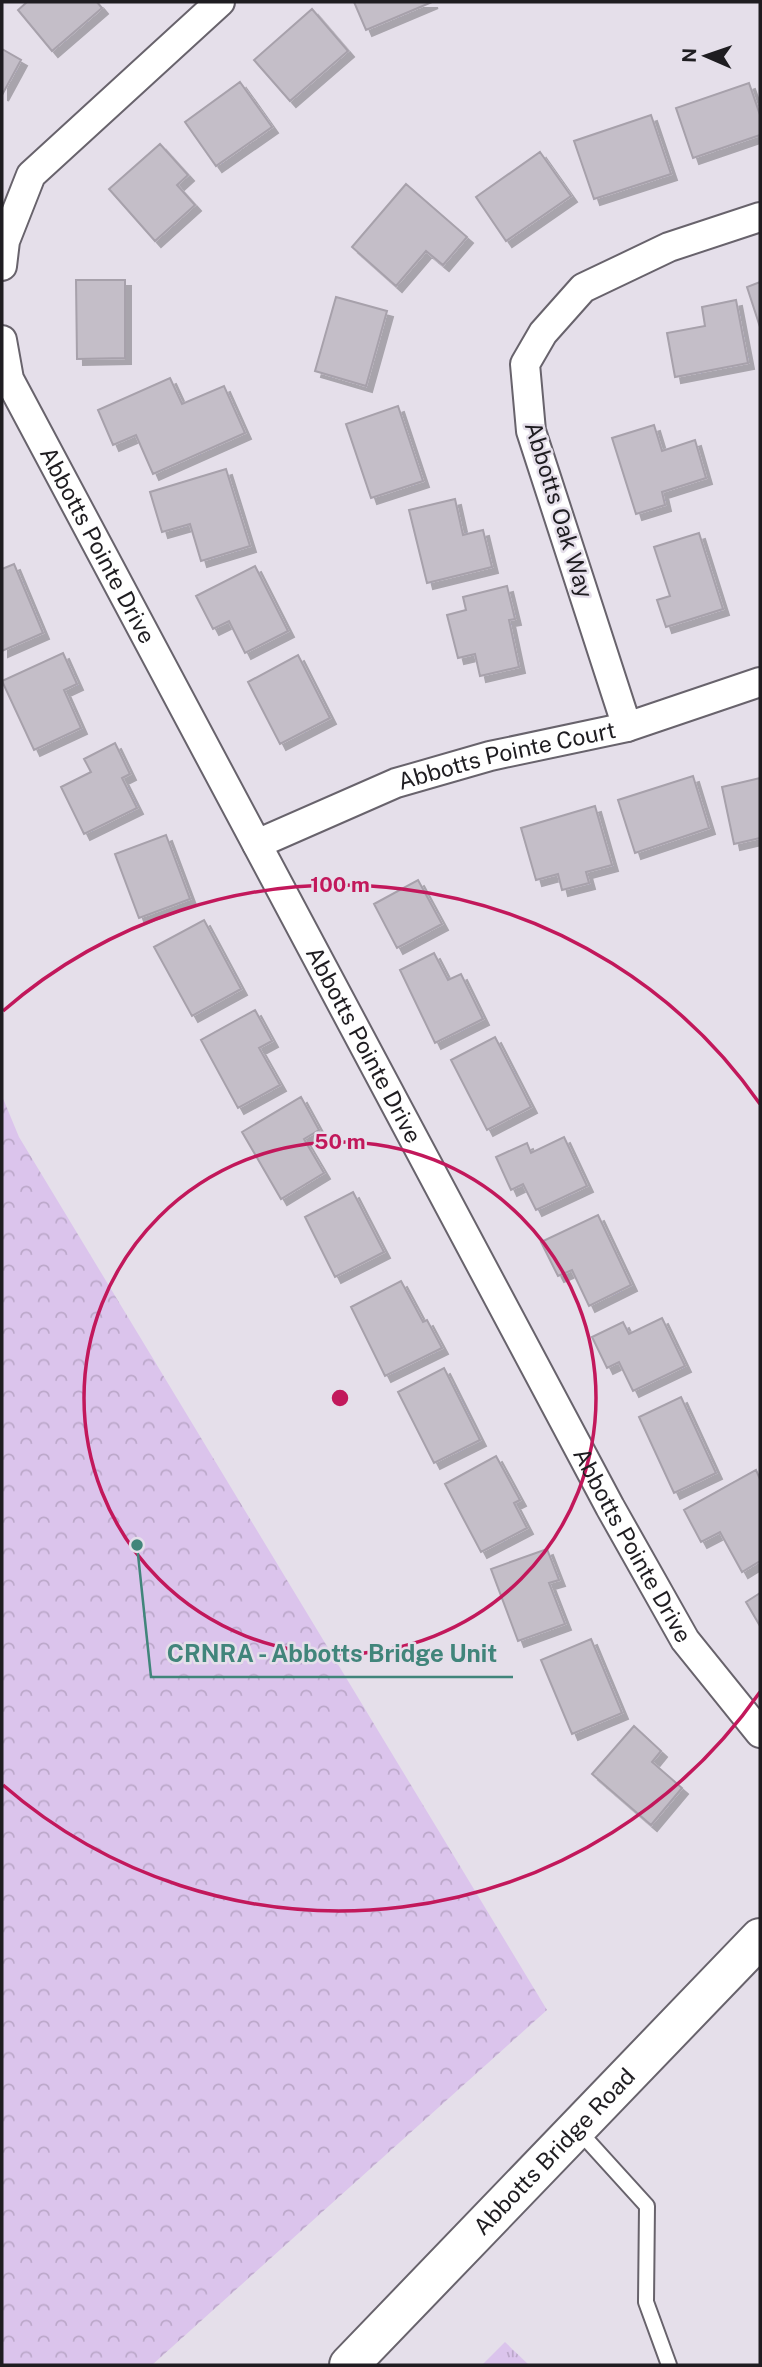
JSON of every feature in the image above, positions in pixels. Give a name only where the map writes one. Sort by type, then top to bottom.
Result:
[{"type":"main road","name":"Abbotts Bridge Road","points":[[349,2365],[760,1938]]},
{"type":"street","points":[[2,266],[5,241],[31,175],[220,2]]},
{"type":"street","name":"Abbotts Oak Way","points":[[627,727],[531,431],[525,364],[543,333],[583,288],[669,247],[760,217]]},
{"type":"street","name":"Abbotts Pointe Drive","points":[[2,340],[9,379],[561,1418],[685,1640],[760,1733]]},
{"type":"street","name":"Abbotts Pointe Court","points":[[257,844],[396,783],[490,755],[627,727],[760,682]]},
{"type":"lane","points":[[577,2129],[647,2206],[646,2302],[669,2365]]},
{"type":"green space","points":[[2,1096],[19,1137],[547,2010],[152,2365],[2,2365]]},
{"type":"green space","points":[[505,2342],[529,2365],[482,2365]]},
{"type":"building","points":[[27,2],[97,2],[102,8],[52,51],[18,10]]},
{"type":"building","points":[[354,2],[432,2],[366,30]]},
{"type":"building","points":[[312,9],[348,51],[290,101],[254,60]]},
{"type":"building","points":[[2,49],[21,60],[2,95]]},
{"type":"building","points":[[240,82],[272,127],[216,166],[185,122]]},
{"type":"building","points":[[749,83],[760,115],[760,135],[693,158],[676,108]]},
{"type":"building","points":[[651,115],[671,174],[594,199],[574,141]]},
{"type":"building","points":[[160,144],[188,175],[177,185],[195,205],[155,241],[109,189]]},
{"type":"building","points":[[540,152],[571,196],[506,241],[476,197]]},
{"type":"building","points":[[406,184],[467,237],[443,265],[426,251],[396,286],[352,247]]},
{"type":"building","points":[[76,280],[125,280],[125,358],[77,359]]},
{"type":"building","points":[[760,282],[760,327],[747,287]]},
{"type":"building","points":[[336,297],[387,311],[366,386],[315,371]]},
{"type":"building","points":[[736,300],[748,363],[675,377],[667,333],[705,326],[702,307]]},
{"type":"building","points":[[170,378],[182,404],[224,386],[245,433],[153,474],[136,435],[113,445],[98,410]]},
{"type":"building","points":[[398,406],[423,481],[371,498],[346,424]]},
{"type":"building","points":[[654,425],[662,451],[695,440],[706,478],[662,492],[665,505],[636,514],[612,438]]},
{"type":"building","points":[[226,469],[250,546],[201,561],[190,524],[162,532],[150,492]]},
{"type":"building","points":[[455,499],[463,535],[483,530],[492,567],[427,583],[409,510]]},
{"type":"building","points":[[699,533],[723,609],[666,627],[657,600],[670,596],[654,547]]},
{"type":"building","points":[[14,564],[43,633],[2,651],[2,569]]},
{"type":"building","points":[[255,566],[288,631],[245,653],[229,621],[213,629],[196,596]]},
{"type":"building","points":[[507,586],[515,619],[509,620],[519,667],[480,676],[475,654],[458,658],[447,615],[466,610],[463,597]]},
{"type":"building","points":[[63,653],[77,684],[64,690],[81,728],[34,750],[2,681]]},
{"type":"building","points":[[298,655],[330,718],[280,744],[248,682]]},
{"type":"building","points":[[115,743],[130,774],[122,778],[137,808],[84,834],[61,787],[91,772],[84,759]]},
{"type":"building","points":[[693,776],[709,828],[635,853],[618,800]]},
{"type":"building","points":[[760,778],[760,838],[734,844],[722,787]]},
{"type":"building","points":[[595,806],[612,865],[586,872],[589,883],[562,890],[558,874],[536,880],[521,828]]},
{"type":"building","points":[[166,835],[190,899],[139,918],[115,854]]},
{"type":"building","points":[[418,880],[442,924],[397,948],[374,904]]},
{"type":"building","points":[[204,920],[241,989],[192,1016],[154,947]]},
{"type":"building","points":[[434,953],[448,980],[461,974],[483,1019],[435,1043],[400,970]]},
{"type":"building","points":[[255,1010],[272,1041],[259,1048],[280,1085],[238,1108],[201,1040]]},
{"type":"building","points":[[495,1037],[531,1107],[487,1130],[451,1060]]},
{"type":"building","points":[[301,1097],[319,1130],[304,1139],[324,1173],[281,1199],[242,1132]]},
{"type":"building","points":[[564,1137],[587,1186],[536,1210],[523,1184],[511,1190],[496,1157],[527,1143],[531,1153]]},
{"type":"building","points":[[353,1192],[384,1252],[335,1277],[305,1217]]},
{"type":"building","points":[[598,1215],[631,1285],[589,1306],[572,1270],[558,1276],[541,1242]]},
{"type":"building","points":[[401,1281],[423,1322],[427,1320],[442,1348],[385,1376],[351,1307]]},
{"type":"building","points":[[662,1318],[685,1366],[633,1391],[619,1362],[607,1368],[592,1337],[623,1322],[629,1334]]},
{"type":"building","points":[[444,1368],[480,1440],[434,1463],[398,1392]]},
{"type":"building","points":[[681,1397],[716,1473],[674,1493],[639,1417]]},
{"type":"building","points":[[496,1456],[520,1500],[514,1503],[527,1528],[481,1552],[445,1484]]},
{"type":"building","points":[[756,1470],[760,1479],[760,1561],[742,1572],[720,1532],[701,1542],[684,1510]]},
{"type":"building","points":[[547,1549],[559,1580],[549,1583],[565,1624],[518,1641],[491,1569]]},
{"type":"building","points":[[760,1593],[760,1626],[746,1602]]},
{"type":"building","points":[[591,1639],[622,1713],[572,1734],[541,1660]]},
{"type":"building","points":[[634,1726],[661,1751],[652,1762],[682,1788],[651,1825],[592,1774]]},
{"type":"place","name":"CRNRA - Abbotts Bridge Unit","points":[[137,1545]]}]
